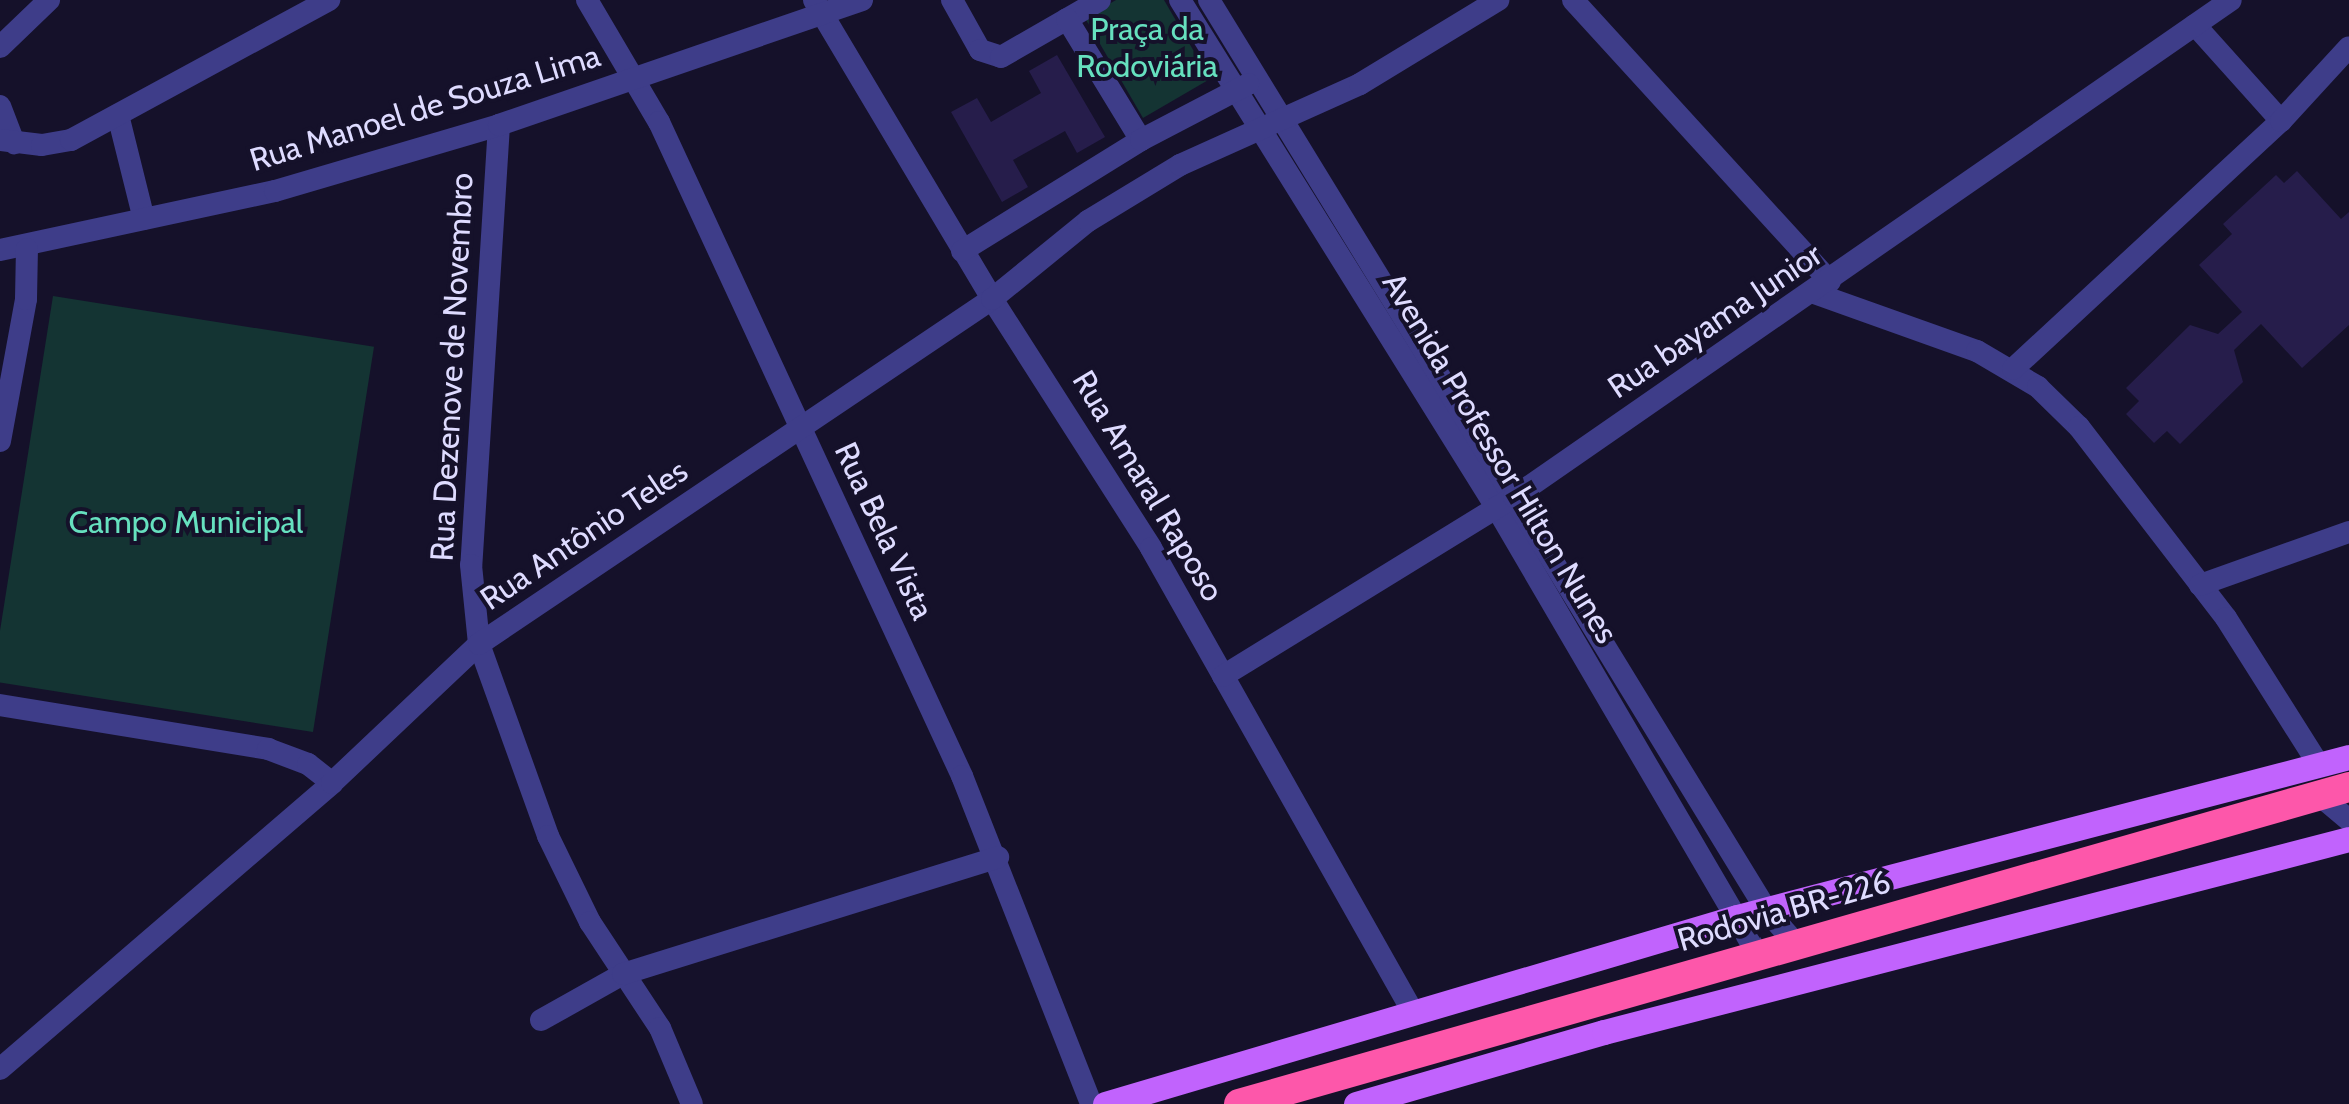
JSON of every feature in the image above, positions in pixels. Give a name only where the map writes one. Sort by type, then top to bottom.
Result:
[{"type":"highway","name":"Rodovia BR-226","points":[[1240,1104],[1796,944],[2318,779],[2349,787]]},
{"type":"main road","points":[[1105,1104],[1737,917],[2318,779],[2349,757]]},
{"type":"main road","points":[[1356,1104],[1604,1032],[2349,839]]},
{"type":"street","points":[[0,47],[49,0]]},
{"type":"street","points":[[0,106],[7,141],[71,140],[330,0]]},
{"type":"street","name":"Rua Bela Vista","points":[[587,0],[630,79],[659,122],[998,857],[1092,1104]]},
{"type":"street","name":"Rua Manoel de Souza Lima","points":[[0,250],[27,249],[275,191],[499,124],[818,9],[862,0]]},
{"type":"street","points":[[952,0],[980,50],[990,56],[1014,53],[1100,0]]},
{"type":"street","name":"Avenida Professor Hilton Nunes","points":[[1180,0],[1246,85],[1280,118],[1505,502],[1758,955]]},
{"type":"street","name":"Avenida Professor Hilton Nunes","points":[[1209,0],[1246,85],[1258,126],[1768,910],[1796,944]]},
{"type":"street","points":[[1280,118],[1360,84],[1498,0]]},
{"type":"street","points":[[1573,0],[1822,287],[2013,369],[2079,427],[2200,585],[2318,779],[2349,820]]},
{"type":"street","name":"Rua bayama Junior","points":[[1223,676],[1505,502],[1822,287],[2230,0]]},
{"type":"street","name":"Rua Amaral Raposo","points":[[818,9],[962,251],[1151,548],[1414,1014]]},
{"type":"street","points":[[1068,19],[1141,140]]},
{"type":"street","points":[[2194,25],[2280,121]]},
{"type":"street","points":[[2013,369],[2280,121],[2349,47]]},
{"type":"street","points":[[962,251],[1141,140],[1246,85]]},
{"type":"street","points":[[118,115],[144,219]]},
{"type":"street","name":"Rua Antônio Teles","points":[[0,1069],[332,783],[479,644],[992,299],[1088,221],[1258,126],[1280,118]]},
{"type":"street","name":"Rua Dezenove de Novembro","points":[[499,124],[471,565],[479,644],[548,836],[624,974],[660,1028],[692,1104]]},
{"type":"street","points":[[1067,184],[1088,221]]},
{"type":"street","points":[[0,440],[26,299],[27,249]]},
{"type":"street","points":[[2200,585],[2349,532]]},
{"type":"street","points":[[0,705],[290,754],[332,783]]},
{"type":"street","points":[[541,1020],[624,974],[998,857]]},
{"type":"green space","name":"Praça da Rodoviária","points":[[1116,0],[1164,0],[1210,79],[1143,118],[1085,18]]},
{"type":"green space","name":"Campo Municipal","points":[[53,296],[374,347],[313,732],[0,682],[0,631]]},
{"type":"building","points":[[1057,55],[1105,137],[1077,153],[1065,131],[1013,160],[1028,187],[1002,202],[951,112],[977,98],[991,122],[1041,93],[1029,71]]},
{"type":"building","points":[[2297,171],[2341,219],[2349,212],[2349,325],[2302,368],[2261,324],[2234,350],[2243,382],[2180,444],[2167,431],[2154,443],[2126,414],[2139,401],[2126,388],[2190,325],[2218,334],[2242,312],[2199,265],[2232,234],[2223,224],[2276,175],[2284,183]]}]
